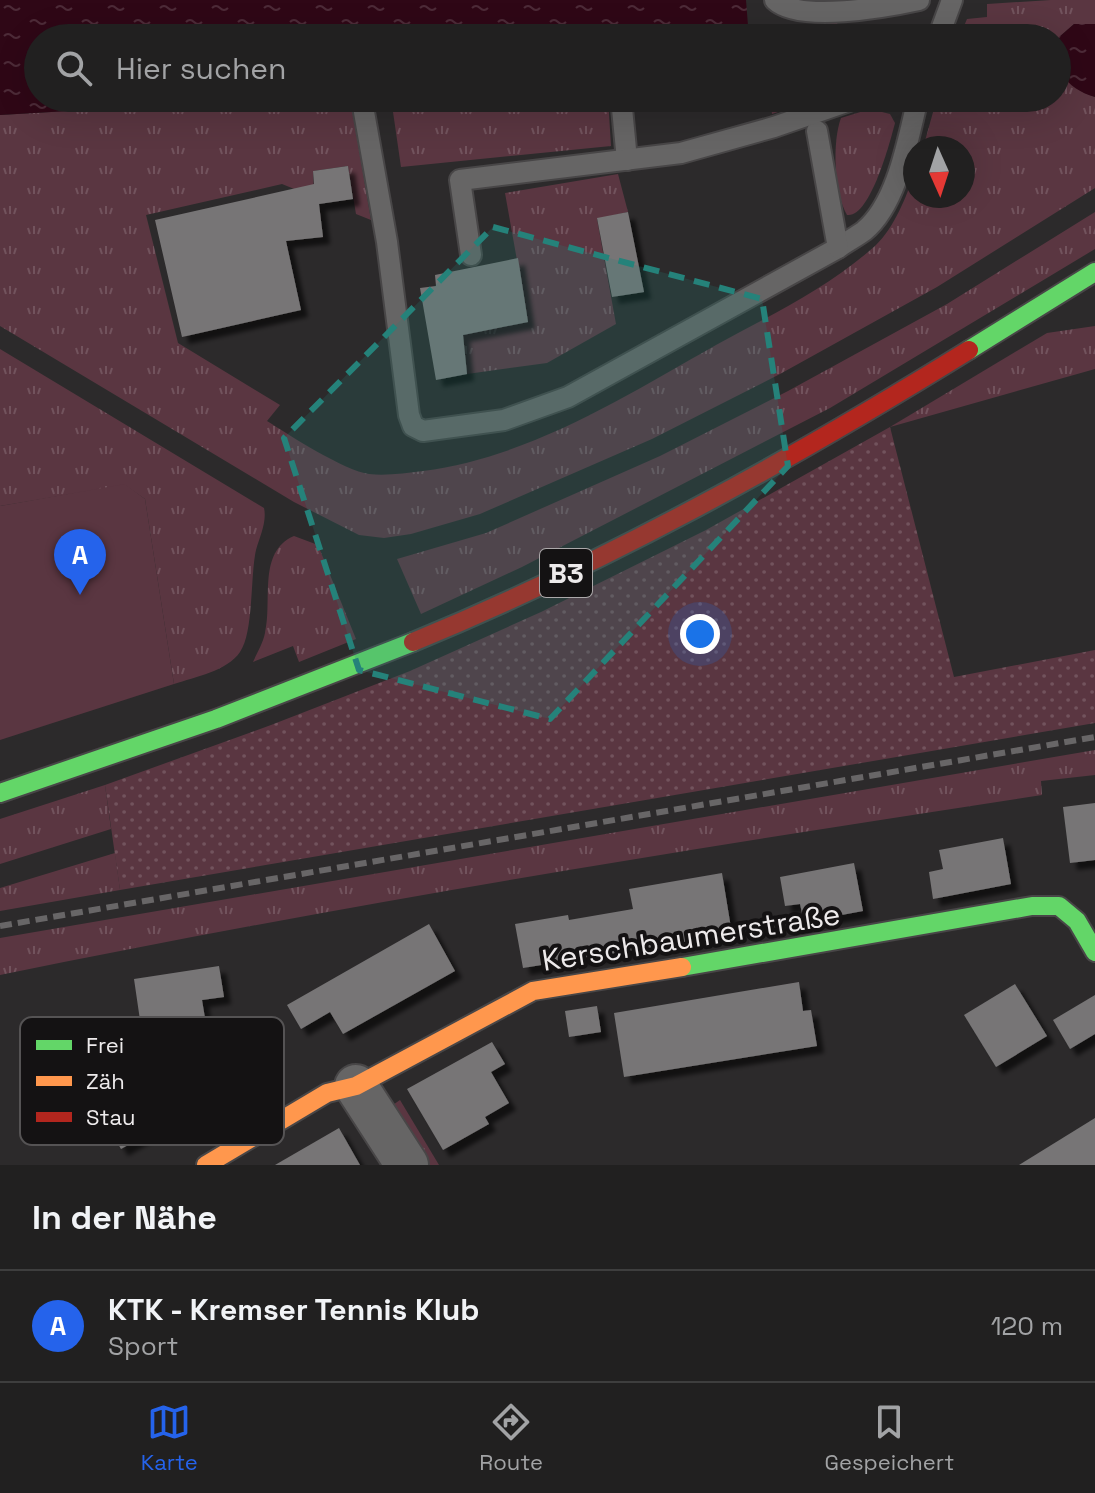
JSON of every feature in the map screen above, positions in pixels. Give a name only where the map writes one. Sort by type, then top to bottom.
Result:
[{"type":"main road","name":"B3","points":[[0,793],[265,704],[405,647],[531,590],[695,509],[826,437],[1095,272]]},
{"type":"main road","name":"Kerschbaumerstraße","points":[[284,1119],[327,1093],[356,1086],[533,991],[790,950],[1032,906],[1059,906],[1077,921],[1095,952]]},
{"type":"main road","name":"Kerschbaumerstraße","points":[[206,1165],[240,1145]]},
{"type":"street","points":[[356,1086],[407,1165]]},
{"type":"lane","points":[[775,0],[793,11],[814,12],[919,0]]},
{"type":"lane","points":[[943,24],[952,0]]},
{"type":"lane","points":[[364,112],[387,242],[409,415],[413,426],[423,431],[504,420],[568,397],[838,248],[866,229],[887,201],[914,112]]},
{"type":"lane","points":[[622,112],[627,160]]},
{"type":"lane","points":[[471,255],[460,180],[681,153],[817,112]]},
{"type":"lane","points":[[817,131],[838,248]]},
{"type":"highlighted area","points":[[493,227],[762,299],[788,466],[550,719],[359,670],[284,438]]},
{"type":"green space","points":[[1095,0],[1095,24],[1071,27],[1071,24],[965,24],[967,19],[987,17],[987,4]]},
{"type":"green space","points":[[1071,83],[1095,97],[1095,188],[937,287],[780,374],[652,439],[480,514],[411,534],[384,538],[359,535],[294,502],[0,326],[0,115],[51,112],[352,112],[371,220],[356,214],[348,166],[313,171],[314,197],[282,184],[146,215],[178,343],[280,405],[267,421],[317,452],[369,474],[423,471],[463,464],[501,453],[575,422],[819,288],[875,246],[903,201],[903,208],[975,208],[975,136],[926,136],[933,112],[1071,112]]},
{"type":"green space","points":[[393,112],[609,112],[611,146],[401,167]]},
{"type":"green space","points":[[860,112],[882,112],[890,114],[895,123],[871,192],[864,205],[847,215],[837,181],[836,153],[841,118]]},
{"type":"green space","points":[[618,174],[628,212],[597,219],[616,324],[547,363],[467,374],[463,335],[528,322],[505,193]]},
{"type":"green space","points":[[1095,212],[1095,249],[830,408],[522,567],[421,614],[397,559],[486,533],[660,456],[788,391],[947,304]]},
{"type":"green space","points":[[1095,326],[1095,369],[890,427],[1047,333]]},
{"type":"green space","points":[[0,349],[264,508],[264,524],[254,561],[248,631],[234,659],[210,672],[174,684],[145,499],[125,485],[0,506]]},
{"type":"green space","points":[[890,427],[954,677],[1095,650],[1095,723],[120,890],[105,785],[410,671],[541,612],[706,530]]},
{"type":"green space","points":[[125,484],[145,499],[174,684],[0,740],[0,506]]},
{"type":"green space","points":[[294,536],[318,545],[356,639],[299,662],[293,646],[253,662],[265,633],[271,565],[282,543]]},
{"type":"green space","points":[[1095,750],[1095,775],[1041,781],[1042,795],[520,878],[259,924],[0,975],[0,938]]},
{"type":"green space","points":[[105,785],[111,829],[0,864],[0,819]]},
{"type":"green space","points":[[115,853],[120,890],[0,911],[0,888]]},
{"type":"green space","points":[[400,1100],[439,1165],[425,1165],[390,1107]]},
{"type":"water","points":[[0,0],[746,0],[748,24],[24,24],[24,112],[51,112],[0,115]]},
{"type":"water","points":[[1095,24],[1095,97],[1071,84],[1071,27]]},
{"type":"building","points":[[348,166],[353,199],[319,204],[323,237],[286,241],[301,310],[182,337],[155,220],[314,184],[313,171]]},
{"type":"building","points":[[628,212],[644,292],[612,297],[597,218]]},
{"type":"building","points":[[518,258],[528,322],[463,335],[467,374],[436,380],[420,288],[436,286],[435,275]]},
{"type":"building","points":[[1095,803],[1095,860],[1070,863],[1063,807]]},
{"type":"building","points":[[1003,838],[1011,884],[933,899],[929,872],[943,869],[939,850]]},
{"type":"building","points":[[854,863],[863,911],[804,922],[800,904],[785,906],[780,877]]},
{"type":"building","points":[[722,873],[732,934],[523,968],[515,924],[568,915],[569,920],[633,909],[629,889]]},
{"type":"building","points":[[429,924],[455,971],[343,1034],[330,1012],[301,1029],[287,1005]]},
{"type":"building","points":[[219,966],[224,997],[202,1000],[205,1017],[140,1017],[134,979]]},
{"type":"building","points":[[799,982],[803,1011],[811,1010],[817,1046],[624,1077],[614,1013]]},
{"type":"building","points":[[1015,984],[1047,1036],[996,1067],[964,1015]]},
{"type":"building","points":[[1095,995],[1095,1034],[1070,1049],[1053,1020]]},
{"type":"building","points":[[597,1006],[601,1032],[569,1037],[565,1011]]},
{"type":"building","points":[[492,1042],[505,1064],[491,1072],[509,1103],[485,1117],[489,1124],[443,1150],[407,1089]]},
{"type":"building","points":[[1095,1118],[1095,1165],[1019,1165]]},
{"type":"building","points":[[339,1128],[360,1165],[275,1165]]},
{"type":"railway","points":[[0,926],[1095,737]]},
{"type":"traffic: fast","points":[[969,350],[1095,272]]},
{"type":"traffic: fast","points":[[0,793],[216,719],[413,642]]},
{"type":"traffic: fast","points":[[682,967],[1032,906],[1059,906],[1077,921],[1095,952]]},
{"type":"traffic: slow","points":[[284,1119],[327,1093],[356,1086],[533,991],[682,967]]},
{"type":"traffic: slow","points":[[206,1165],[240,1145]]},
{"type":"traffic: jam","points":[[413,642],[557,578],[697,507],[834,431],[969,350]]},
{"type":"place","name":"KTK - Kremser Tennis Klub","points":[[80,595]]}]
